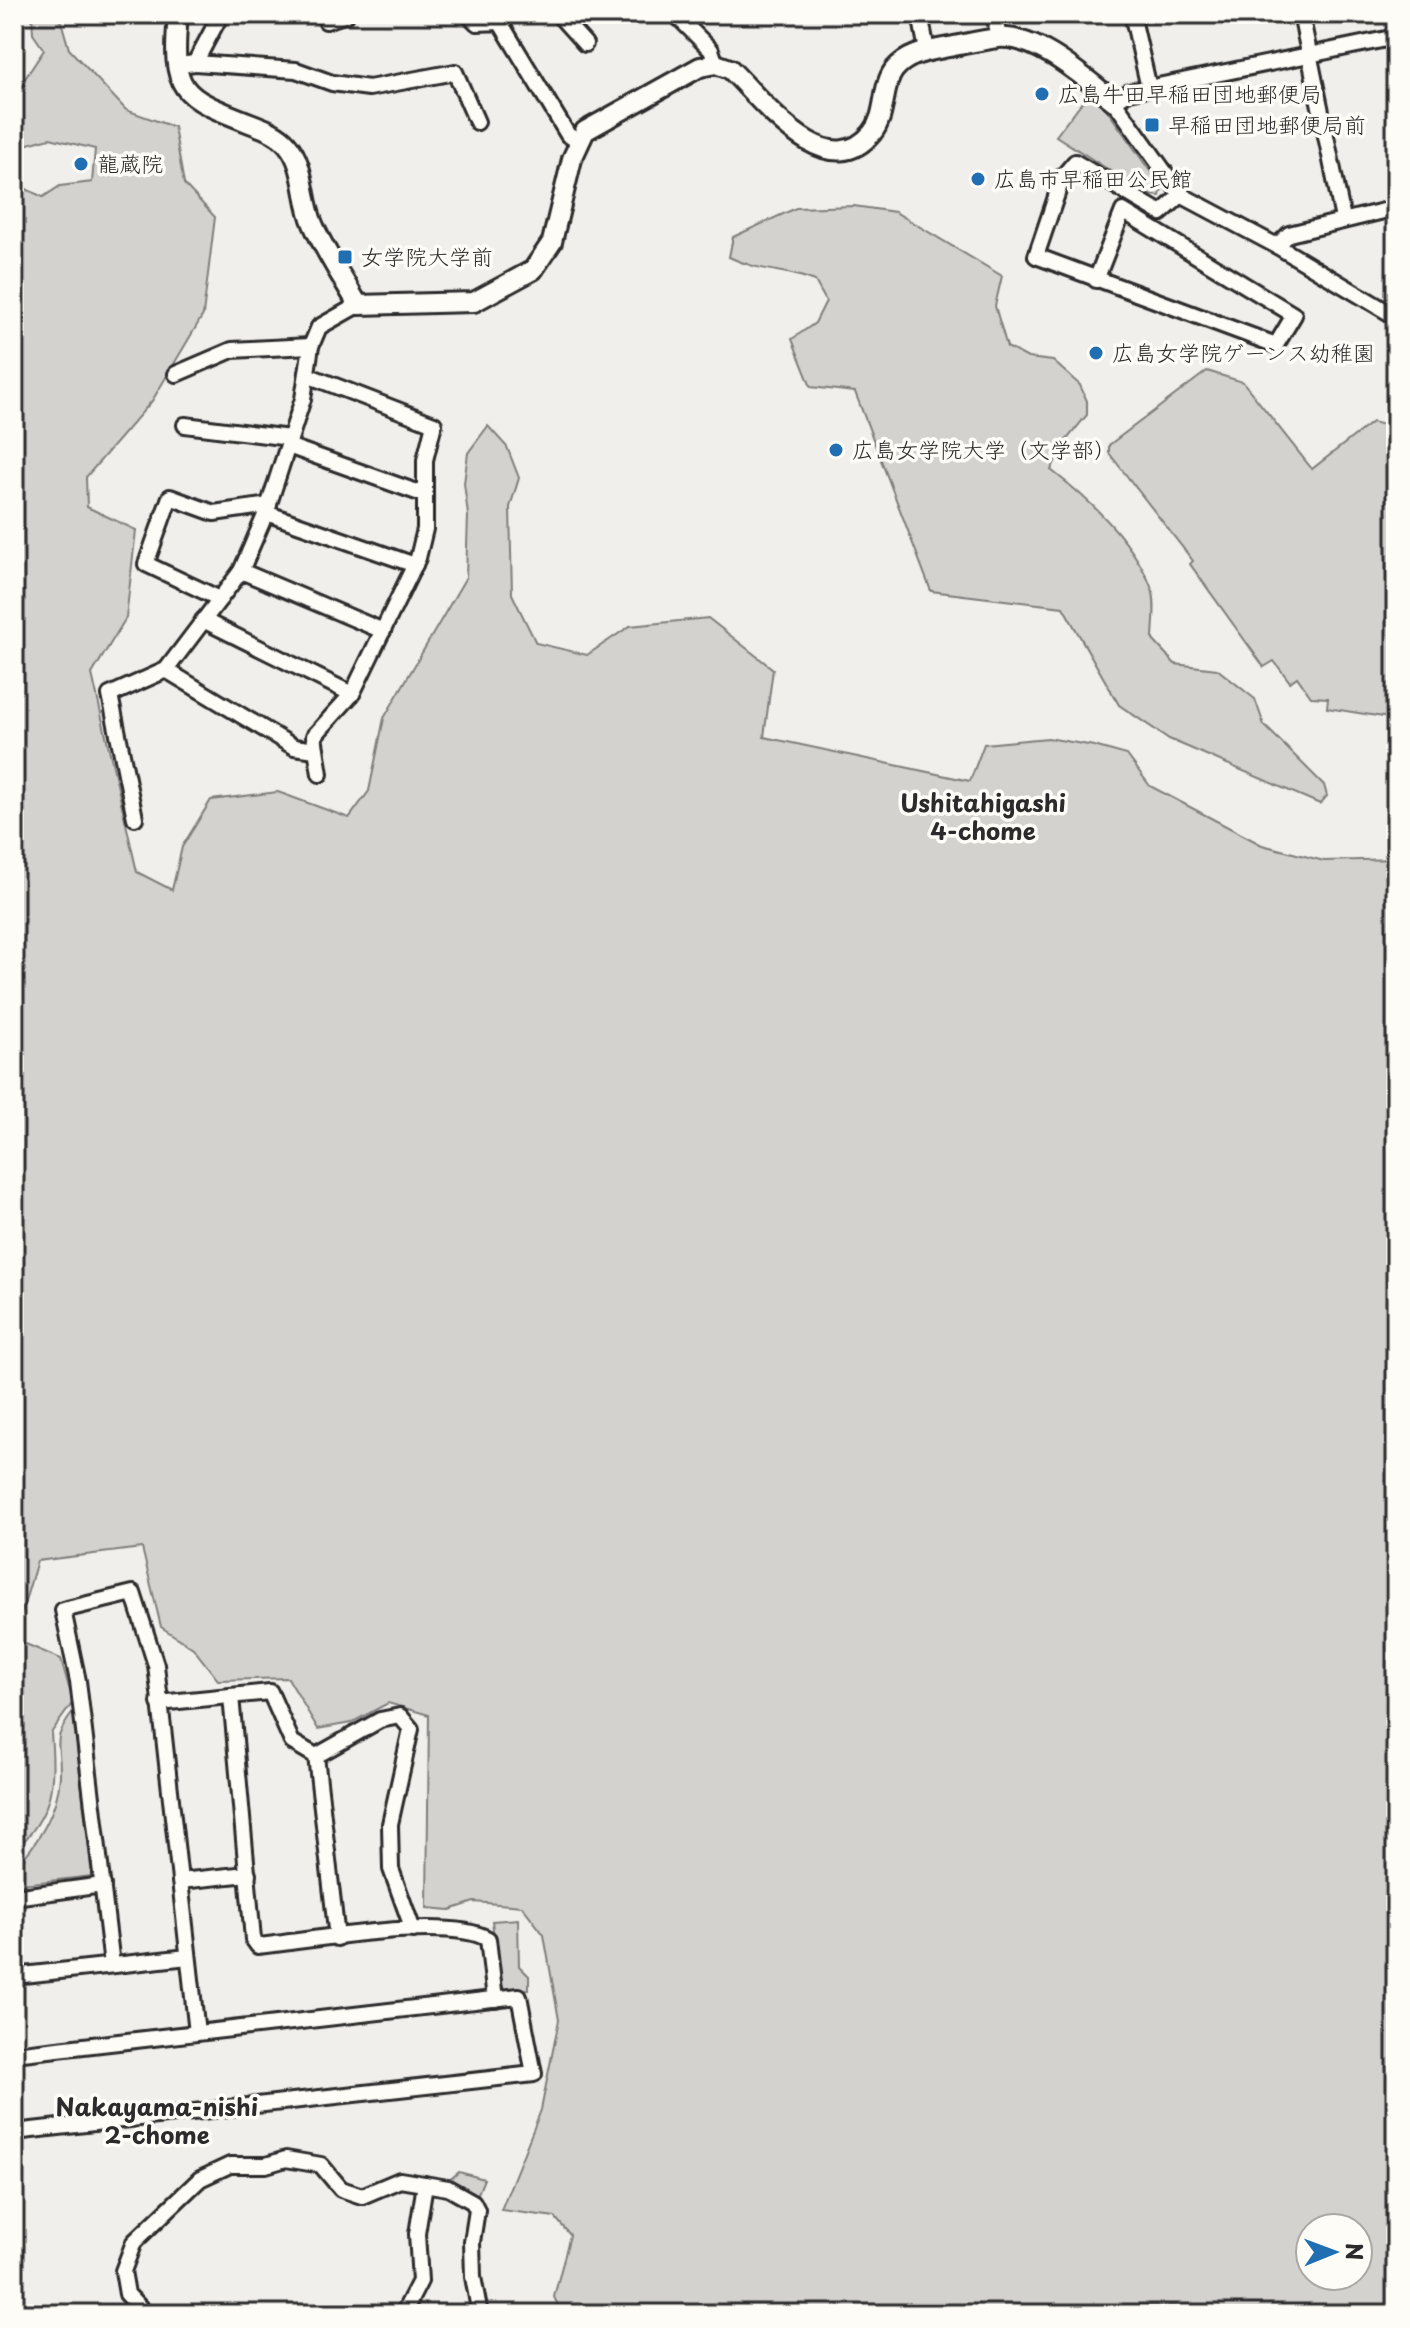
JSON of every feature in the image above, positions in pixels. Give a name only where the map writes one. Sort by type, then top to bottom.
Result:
[{"type":"street","points":[[178,14],[175,64],[178,79],[191,96],[206,106],[271,131],[287,143],[298,162],[312,223],[358,305]]},
{"type":"street","points":[[195,63],[221,14]]},
{"type":"street","points":[[326,21],[347,14]]},
{"type":"street","points":[[468,14],[477,23],[500,22],[568,135],[578,141]]},
{"type":"street","points":[[558,14],[585,44]]},
{"type":"street","points":[[675,14],[711,50],[716,64]]},
{"type":"street","points":[[920,14],[927,51]]},
{"type":"street","points":[[994,14],[999,38]]},
{"type":"street","points":[[1132,14],[1149,88]]},
{"type":"street","points":[[1301,14],[1343,219]]},
{"type":"street","points":[[1114,101],[1129,92],[1396,37]]},
{"type":"street","points":[[135,818],[110,695],[166,670],[241,571],[267,509],[289,442],[307,375],[311,346],[319,327],[358,305],[474,302],[533,270],[552,242],[578,141],[599,122],[700,67],[716,64],[730,69],[796,134],[813,147],[830,151],[850,147],[871,134],[881,114],[892,72],[907,58],[927,51],[999,38],[1052,54],[1114,101],[1181,195],[1277,246],[1396,317]]},
{"type":"street","points":[[175,64],[296,70],[332,83],[369,88],[455,72],[477,122]]},
{"type":"street","points":[[1096,280],[1123,211],[1294,315],[1276,345],[1096,280],[1036,256],[1063,176],[1075,162],[1161,213],[1181,195]]},
{"type":"street","points":[[1277,246],[1289,234],[1396,208]]},
{"type":"street","points":[[176,374],[232,350],[311,346]]},
{"type":"street","points":[[307,375],[434,424],[425,460],[425,529],[415,565],[352,694],[314,736],[320,774]]},
{"type":"street","points":[[185,425],[289,442],[425,495]]},
{"type":"street","points":[[220,599],[146,564],[170,497],[214,513],[267,509],[415,565]]},
{"type":"street","points":[[241,571],[383,631]]},
{"type":"street","points":[[203,620],[352,694]]},
{"type":"street","points":[[166,670],[294,747],[316,750]]},
{"type":"street","points":[[112,1965],[78,1681],[63,1610],[133,1593],[156,1665],[197,2033]]},
{"type":"street","points":[[159,1703],[270,1692],[292,1742],[316,1756]]},
{"type":"street","points":[[231,1696],[253,1939],[258,1946],[413,1930],[475,1931],[488,1939],[495,1999]]},
{"type":"street","points":[[316,1756],[380,1720],[400,1716],[411,1729],[390,1824],[391,1869],[413,1930]]},
{"type":"street","points":[[316,1756],[337,1938]]},
{"type":"street","points":[[180,1881],[248,1874]]},
{"type":"street","points":[[14,1897],[103,1885]]},
{"type":"street","points":[[14,1976],[188,1957]]},
{"type":"street","points":[[14,2054],[519,1996],[534,2074],[14,2132]]},
{"type":"street","points":[[146,2314],[127,2294],[123,2271],[134,2242],[200,2179],[230,2165],[266,2165],[286,2159],[321,2165],[341,2189],[362,2196],[400,2180],[448,2188],[473,2202],[477,2210],[472,2242],[480,2314]]},
{"type":"street","points":[[403,2314],[420,2281],[417,2234],[425,2184]]},
{"type":"shaded area","points":[[32,14],[59,14],[69,49],[126,110],[174,127],[184,184],[215,217],[203,315],[152,401],[86,477],[87,507],[136,530],[126,618],[92,674],[137,872],[172,890],[182,847],[211,800],[278,792],[349,818],[369,791],[384,718],[466,577],[468,515],[464,483],[468,453],[488,426],[507,447],[519,478],[510,507],[512,594],[536,643],[587,655],[630,626],[708,618],[773,669],[764,737],[970,781],[984,744],[1048,738],[1094,746],[1127,755],[1150,786],[1262,845],[1324,861],[1396,859],[1396,2314],[1378,2309],[1374,2314],[1210,2314],[1206,2307],[1120,2305],[1119,2314],[1040,2314],[1018,2305],[1013,2314],[562,2314],[554,2297],[570,2235],[555,2217],[501,2210],[541,2110],[559,2020],[544,1935],[522,1906],[474,1902],[450,1910],[427,1908],[429,1715],[388,1703],[351,1723],[318,1729],[288,1678],[218,1680],[193,1648],[161,1627],[142,1548],[37,1561],[14,1638],[14,95],[44,50],[33,34]],"holes":[[[50,138],[95,149],[92,182],[60,186],[43,197],[26,189],[18,165],[24,145]]]},
{"type":"shaded area","points":[[1088,94],[1102,103],[1162,188],[1160,196],[1148,195],[1056,136]]},
{"type":"shaded area","points":[[854,206],[895,212],[1002,276],[995,306],[1007,347],[1028,358],[1053,361],[1080,385],[1087,401],[1087,415],[1064,443],[1051,470],[1095,508],[1134,555],[1152,589],[1155,607],[1153,640],[1175,664],[1217,669],[1255,699],[1264,725],[1324,785],[1327,796],[1320,804],[1169,739],[1119,705],[1063,607],[931,591],[855,392],[811,387],[792,339],[815,323],[826,301],[815,281],[752,266],[729,257],[733,237],[796,208]]},
{"type":"shaded area","points":[[1207,371],[1243,382],[1312,469],[1372,422],[1396,428],[1396,719],[1327,708],[1328,698],[1311,697],[1297,677],[1290,682],[1274,661],[1264,667],[1190,564],[1193,561],[1109,453],[1109,445]]},
{"type":"shaded area","points":[[14,1639],[61,1659],[73,1702],[51,1733],[52,1783],[44,1811],[14,1851]]},
{"type":"shaded area","points":[[73,1712],[92,1876],[14,1885],[14,1870],[51,1815],[60,1776],[59,1737]]},
{"type":"shaded area","points":[[518,1919],[519,1966],[529,1976],[529,1989],[508,1990],[500,1985],[492,1921]]},
{"type":"shaded area","points":[[459,2172],[484,2179],[477,2196],[448,2181]]},
{"type":"place","name":"広島牛田早稲田団地郵便局","points":[[1042,94]]},
{"type":"place","name":"早稲田団地郵便局前","points":[[1152,125]]},
{"type":"place","name":"龍蔵院","points":[[81,164]]},
{"type":"place","name":"広島市早稲田公民館","points":[[978,179]]},
{"type":"place","name":"女学院大学前","points":[[345,257]]},
{"type":"place","name":"広島女学院ゲーンス幼稚園","points":[[1096,353]]},
{"type":"place","name":"広島女学院大学（文学部）","points":[[836,450]]},
{"type":"district","name":"Ushitahigashi 4-chome","points":[[983,818]]},
{"type":"district","name":"Nakayama-nishi 2-chome","points":[[157,2122]]}]
